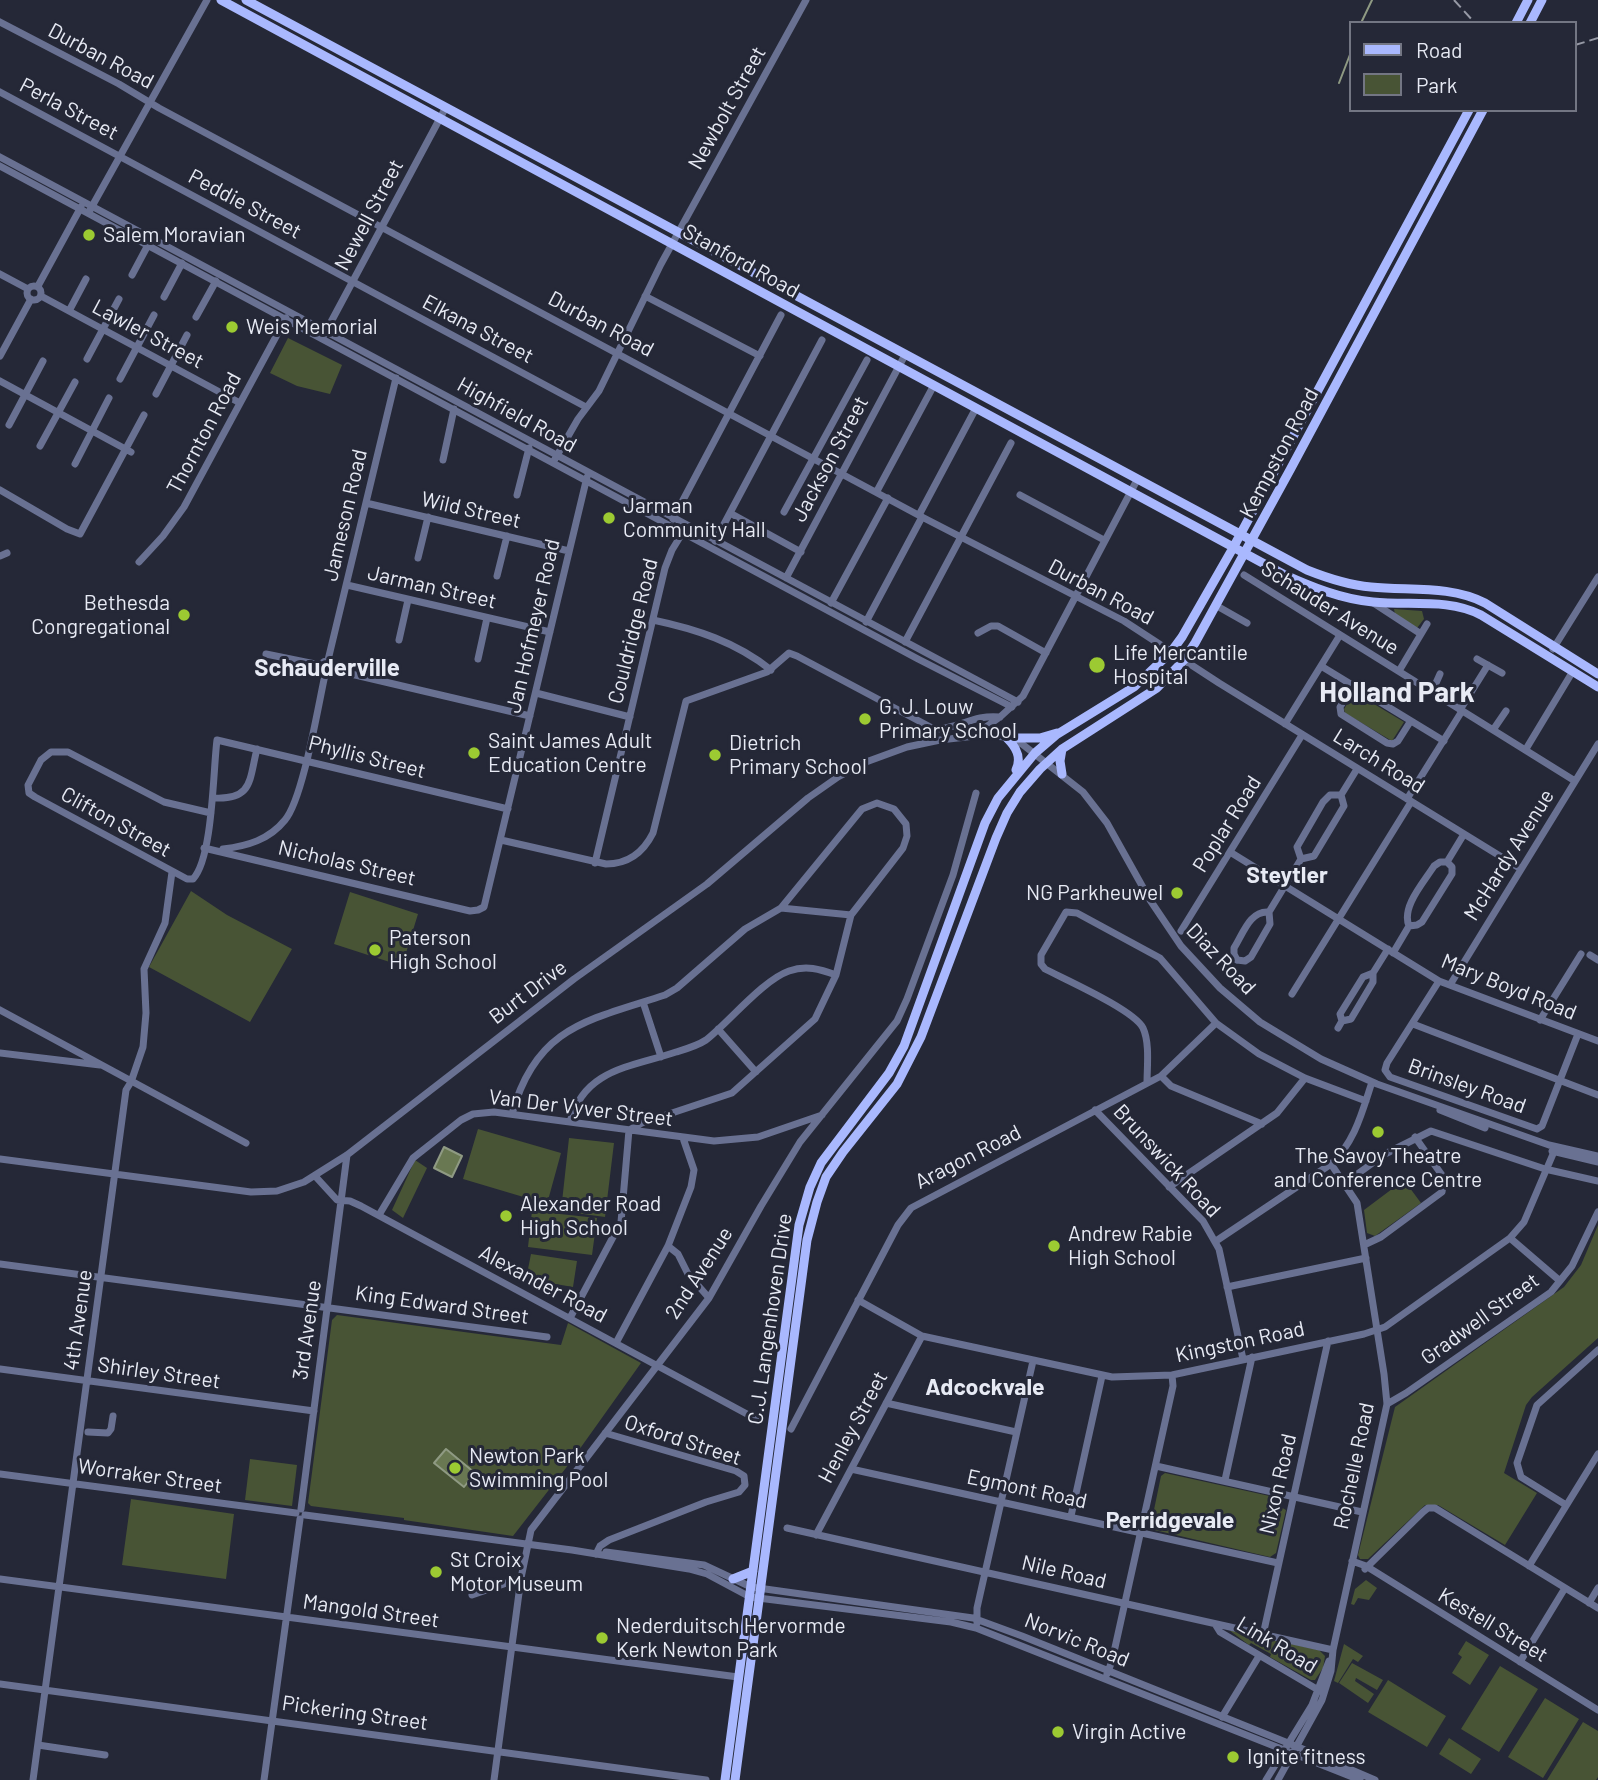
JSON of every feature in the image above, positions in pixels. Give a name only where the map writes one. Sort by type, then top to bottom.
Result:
[{"type":"main road","name":"Stanford Road","points":[[221,0],[1283,574]]},
{"type":"main road","name":"Stanford Road","points":[[246,0],[1307,570],[1347,583],[1466,595],[1485,603],[1598,674]]},
{"type":"main road","points":[[1517,21],[1528,0]]},
{"type":"main road","points":[[1531,21],[1542,0]]},
{"type":"main road","name":"Kempston Road","points":[[1035,753],[1069,727],[1134,687],[1171,652],[1199,610],[1468,112]]},
{"type":"main road","name":"Kempston Road","points":[[1047,762],[1062,749],[1142,699],[1167,679],[1184,660],[1245,554],[1482,112]]},
{"type":"main road","points":[[1238,566],[1244,561],[1250,562],[1275,574],[1283,574],[1329,592],[1372,602],[1464,607],[1598,687]]},
{"type":"main road","points":[[1007,738],[1040,738],[1069,727]]},
{"type":"main road","points":[[1003,791],[1019,762],[1017,751],[1007,738]]},
{"type":"main road","points":[[1062,749],[1062,774]]},
{"type":"main road","name":"C.J. Langenhoven Drive","points":[[728,1779],[738,1677],[756,1592],[753,1571],[803,1208],[821,1163],[889,1073],[901,1051],[985,823],[1003,791],[1035,753]]},
{"type":"main road","name":"C.J. Langenhoven Drive","points":[[728,1779],[807,1240],[821,1191],[838,1158],[883,1103],[906,1069],[921,1037],[1001,825],[1020,792],[1047,762]]},
{"type":"main road","points":[[733,1579],[753,1571]]},
{"type":"street","points":[[90,210],[208,0]]},
{"type":"street","name":"Newbolt Street","points":[[555,459],[586,407],[599,391],[673,243],[806,0]]},
{"type":"street","name":"Durban Road","points":[[0,22],[920,516],[1124,621],[1184,660]]},
{"type":"street","name":"Perla Street","points":[[0,92],[121,157]]},
{"type":"street","name":"Newell Street","points":[[324,335],[446,107]]},
{"type":"street","name":"Highfield Road","points":[[0,157],[55,191]]},
{"type":"street","name":"Peddie Street","points":[[121,157],[353,282]]},
{"type":"street","name":"Highfield Road","points":[[0,166],[82,205],[148,245],[287,315]]},
{"type":"street","points":[[38,286],[82,205]]},
{"type":"street","name":"Highfield Road","points":[[90,210],[555,459],[682,532],[1015,704]]},
{"type":"street","points":[[132,275],[148,245]]},
{"type":"street","points":[[164,297],[182,263]]},
{"type":"street","points":[[0,274],[28,289]]},
{"type":"street","points":[[69,311],[86,279]]},
{"type":"street","points":[[196,317],[216,281]]},
{"type":"street","name":"Elkana Street","points":[[353,282],[586,407]]},
{"type":"street","points":[[32,285],[38,286],[41,296],[31,299],[27,295],[28,289],[32,285]]},
{"type":"street","name":"Lawler Street","points":[[41,296],[240,404]]},
{"type":"street","points":[[645,296],[760,356]]},
{"type":"street","points":[[0,356],[31,299]]},
{"type":"street","points":[[87,359],[119,299]]},
{"type":"street","points":[[120,379],[154,315]]},
{"type":"street","name":"Thornton Road","points":[[139,562],[163,536],[184,507],[287,315]]},
{"type":"street","points":[[673,519],[782,315]]},
{"type":"street","points":[[156,394],[187,335]]},
{"type":"street","name":"Highfield Road","points":[[324,335],[396,378],[529,449],[555,459]]},
{"type":"street","points":[[715,541],[822,340]]},
{"type":"street","name":"Jackson Street","points":[[786,579],[905,355]]},
{"type":"street","points":[[784,512],[867,360]]},
{"type":"street","points":[[9,425],[43,361]]},
{"type":"street","name":"Jameson Road","points":[[328,660],[396,378]]},
{"type":"street","points":[[0,382],[128,451]]},
{"type":"street","points":[[40,446],[75,382]]},
{"type":"street","points":[[877,491],[934,385]]},
{"type":"street","points":[[75,464],[109,398]]},
{"type":"street","points":[[866,622],[976,408]]},
{"type":"street","points":[[443,460],[454,409]]},
{"type":"street","points":[[0,490],[78,535],[128,451],[144,415]]},
{"type":"street","points":[[905,642],[1012,443]]},
{"type":"street","points":[[517,495],[529,449]]},
{"type":"street","name":"Highfield Road","points":[[587,477],[715,541],[1015,704]]},
{"type":"street","name":"Jan Hofmeyer Road","points":[[482,909],[587,477]]},
{"type":"street","points":[[972,736],[1015,704],[1046,653],[1137,480]]},
{"type":"street","points":[[1020,495],[1104,540]]},
{"type":"street","points":[[831,603],[888,498]]},
{"type":"street","name":"Wild Street","points":[[366,503],[569,551]]},
{"type":"street","points":[[730,513],[801,552]]},
{"type":"street","points":[[418,558],[428,517]]},
{"type":"street","name":"Couldridge Road","points":[[595,863],[666,563],[682,532]]},
{"type":"street","points":[[497,576],[507,536]]},
{"type":"street","name":"Schauder Avenue","points":[[1244,575],[1575,781]]},
{"type":"street","points":[[1548,656],[1598,577]]},
{"type":"street","name":"Jarman Street","points":[[347,585],[550,632]]},
{"type":"street","points":[[399,640],[408,600]]},
{"type":"street","points":[[1372,602],[1422,634]]},
{"type":"street","points":[[1216,606],[1247,623]]},
{"type":"street","points":[[478,659],[487,618]]},
{"type":"street","points":[[653,620],[714,636],[755,658],[771,670]]},
{"type":"street","points":[[1399,671],[1427,624]]},
{"type":"street","points":[[978,633],[995,625],[1046,653]]},
{"type":"street","points":[[1285,723],[1340,635]]},
{"type":"street","points":[[266,654],[320,665]]},
{"type":"street","points":[[500,840],[595,863],[613,864],[640,852],[650,839],[656,824],[686,701],[771,670],[786,654],[797,656],[934,729],[947,728],[973,718],[1000,717]]},
{"type":"street","points":[[1477,659],[1502,673]]},
{"type":"street","points":[[320,665],[328,660],[334,670]]},
{"type":"street","name":"Larch Road","points":[[1184,660],[1521,869]]},
{"type":"street","points":[[320,665],[320,670],[325,675]]},
{"type":"street","points":[[1321,666],[1444,741]]},
{"type":"street","points":[[1292,994],[1488,666]]},
{"type":"street","points":[[325,675],[334,670]]},
{"type":"street","points":[[334,670],[530,716]]},
{"type":"street","points":[[1526,749],[1573,671]]},
{"type":"street","points":[[1432,692],[1440,674]]},
{"type":"street","points":[[215,850],[257,842],[287,819],[306,760],[325,675]]},
{"type":"street","points":[[1353,686],[1340,707],[1341,714],[1393,744],[1398,741],[1410,722]]},
{"type":"street","points":[[536,694],[630,717]]},
{"type":"street","points":[[1493,730],[1506,711]]},
{"type":"street","name":"Poplar Road","points":[[1181,931],[1302,735]]},
{"type":"street","name":"Burt Drive","points":[[0,1158],[259,1192],[289,1188],[315,1176],[347,1155],[574,979],[707,884],[808,798],[831,782],[883,755],[926,743],[972,736],[1007,738],[1047,762]]},
{"type":"street","name":"Phyllis Street","points":[[214,797],[217,740],[508,808]]},
{"type":"street","name":"McHardy Avenue","points":[[1450,985],[1598,744]]},
{"type":"street","points":[[204,848],[214,797],[234,797],[242,794],[247,786],[257,749]]},
{"type":"street","name":"Clifton Street","points":[[204,848],[195,878],[187,879],[34,797],[29,793],[28,785],[43,756],[54,751],[68,752],[164,802],[211,813]]},
{"type":"street","name":"Diaz Road","points":[[1047,762],[1096,807],[1154,907],[1181,946],[1209,978],[1244,1010],[1301,1048],[1372,1082],[1598,1162]]},
{"type":"street","points":[[1269,912],[1261,911],[1254,916],[1234,948],[1235,962],[1251,957],[1270,924],[1269,912],[1284,886],[1301,859],[1314,856],[1344,806],[1341,795],[1357,769]]},
{"type":"street","name":"2nd Avenue","points":[[494,1780],[521,1578],[531,1530],[709,1298],[800,1142],[902,1011],[953,874],[976,793]]},
{"type":"street","points":[[1301,859],[1297,847],[1323,802],[1330,795],[1341,795]]},
{"type":"street","points":[[512,1114],[527,1073],[556,1039],[585,1021],[677,988],[740,933],[781,908],[858,811],[877,803],[894,809],[906,824],[905,843],[851,915],[836,975],[815,1019],[728,1095],[642,1123],[629,1130],[621,1222],[569,1318]]},
{"type":"street","points":[[1447,862],[1464,834]]},
{"type":"street","points":[[257,842],[257,859]]},
{"type":"street","name":"Nicholas Street","points":[[204,848],[470,911],[482,909]]},
{"type":"street","name":"Mary Boyd Road","points":[[1230,852],[1439,981],[1598,1041]]},
{"type":"street","points":[[1340,1025],[1340,1014],[1363,977],[1373,973],[1409,926],[1422,922],[1452,874],[1452,867],[1447,862],[1434,866],[1409,908],[1406,917],[1409,926]]},
{"type":"street","name":"4th Avenue","points":[[33,1780],[126,1090],[144,1047],[144,969],[165,923],[172,872]]},
{"type":"street","points":[[781,908],[851,915]]},
{"type":"street","points":[[1147,1083],[1145,1035],[1138,1021],[1045,969],[1041,964],[1040,957],[1063,914],[1077,913],[1156,955],[1216,1023],[1259,1054],[1305,1077],[1366,1101]]},
{"type":"street","points":[[1540,1020],[1581,954]]},
{"type":"street","points":[[1590,955],[1598,960]]},
{"type":"street","points":[[570,1122],[577,1101],[598,1079],[702,1042],[782,974],[798,968],[809,968],[836,975]]},
{"type":"street","points":[[1439,981],[1413,1024],[1598,1095]]},
{"type":"street","points":[[643,1002],[661,1057]]},
{"type":"street","points":[[0,1010],[246,1143]]},
{"type":"street","name":"Aragon Road","points":[[791,1429],[898,1225],[915,1205],[1161,1076],[1216,1023]]},
{"type":"street","name":"Brinsley Road","points":[[1413,1024],[1387,1063],[1385,1070],[1390,1077],[1532,1128],[1541,1128],[1560,1080]]},
{"type":"street","points":[[718,1029],[756,1072]]},
{"type":"street","points":[[1560,1080],[1578,1034]]},
{"type":"street","points":[[71,1063],[78,1052]]},
{"type":"street","points":[[0,1053],[100,1065]]},
{"type":"street","points":[[1161,1076],[1171,1086],[1262,1124]]},
{"type":"street","points":[[1169,1187],[1282,1109],[1305,1077]]},
{"type":"street","points":[[1216,1241],[1331,1164],[1349,1144],[1372,1082]]},
{"type":"street","name":"Brunswick Road","points":[[1095,1110],[1203,1221],[1216,1241],[1242,1359]]},
{"type":"street","name":"Van Der Vyver Street","points":[[379,1215],[408,1163],[450,1128],[473,1114],[494,1112],[683,1138],[722,1140],[758,1137],[822,1114]]},
{"type":"street","points":[[1345,1183],[1385,1154],[1415,1137],[1433,1131],[1547,1170],[1598,1181]]},
{"type":"street","points":[[1364,1245],[1381,1237],[1442,1192],[1444,1178],[1415,1137]]},
{"type":"street","points":[[616,1343],[668,1246],[694,1176],[683,1138]]},
{"type":"street","name":"Diaz Road","points":[[1555,1149],[1598,1156]]},
{"type":"street","name":"Kingston Road","points":[[858,1300],[922,1336],[1102,1376],[1120,1378],[1172,1375],[1378,1330],[1510,1238],[1524,1222],[1555,1149]]},
{"type":"street","name":"3rd Avenue","points":[[264,1780],[347,1155]]},
{"type":"street","name":"Rochelle Road","points":[[1278,1780],[1298,1746],[1321,1692],[1332,1654],[1387,1404],[1357,1203],[1331,1164]]},
{"type":"street","name":"Alexander Road","points":[[315,1176],[335,1198],[353,1202],[379,1215],[758,1420]]},
{"type":"street","name":"Gradwell Street","points":[[1387,1404],[1531,1307],[1560,1282],[1572,1266],[1598,1212]]},
{"type":"street","points":[[1510,1238],[1560,1282]]},
{"type":"street","points":[[668,1246],[677,1252],[688,1274],[709,1298]]},
{"type":"street","points":[[1227,1287],[1366,1258]]},
{"type":"street","name":"King Edward Street","points":[[0,1264],[547,1337]]},
{"type":"street","name":"Henley Street","points":[[816,1535],[922,1336]]},
{"type":"street","name":"Nixon Road","points":[[1263,1634],[1328,1341]]},
{"type":"street","points":[[1566,1504],[1521,1477],[1517,1463],[1537,1405],[1598,1350]]},
{"type":"street","points":[[1225,1480],[1252,1357]]},
{"type":"street","points":[[974,1623],[1032,1361]]},
{"type":"street","name":"Shirley Street","points":[[0,1369],[314,1411]]},
{"type":"street","points":[[1109,1677],[1174,1386],[1172,1375]]},
{"type":"street","points":[[1071,1516],[1102,1376]]},
{"type":"street","points":[[886,1403],[1016,1432]]},
{"type":"street","points":[[89,1432],[107,1433],[111,1429],[113,1416]]},
{"type":"street","name":"Oxford Street","points":[[596,1553],[600,1546],[609,1540],[739,1492],[745,1485],[744,1476],[736,1471],[605,1433]]},
{"type":"street","points":[[1529,1566],[1598,1454]]},
{"type":"street","points":[[1156,1466],[1362,1512]]},
{"type":"street","name":"Egmont Road","points":[[851,1469],[1278,1563]]},
{"type":"street","name":"Worraker Street","points":[[0,1474],[527,1545],[695,1564],[733,1579],[756,1592]]},
{"type":"street","points":[[1367,1568],[1430,1508],[1437,1509],[1598,1608]]},
{"type":"street","name":"Nile Road","points":[[787,1528],[1263,1634],[1332,1654]]},
{"type":"street","name":"Worraker Street","points":[[596,1553],[703,1572],[756,1592]]},
{"type":"street","name":"Kestell Street","points":[[1352,1563],[1367,1568],[1598,1710]]},
{"type":"street","points":[[472,1595],[521,1578]]},
{"type":"street","name":"Mangold Street","points":[[0,1579],[738,1677]]},
{"type":"street","points":[[1520,1662],[1565,1588]]},
{"type":"street","points":[[1589,1603],[1598,1588]]},
{"type":"street","name":"Norvic Road","points":[[756,1592],[974,1623],[1283,1751],[1360,1780]]},
{"type":"street","name":"Link Road","points":[[1215,1624],[1220,1632],[1321,1692]]},
{"type":"street","points":[[1222,1717],[1259,1656]]},
{"type":"street","name":"Norvic Road","points":[[1109,1677],[1298,1746],[1375,1780]]},
{"type":"street","name":"Pickering Street","points":[[0,1684],[706,1780]]},
{"type":"street","name":"Rochelle Road","points":[[1266,1780],[1321,1692]]},
{"type":"street","points":[[38,1745],[105,1755]]},
{"type":"green space","points":[[288,338],[342,365],[330,394],[297,386],[270,373]]},
{"type":"green space","points":[[1394,609],[1422,611],[1424,619],[1417,628],[1395,614]]},
{"type":"green space","points":[[1354,692],[1404,722],[1392,741],[1345,713],[1344,709]]},
{"type":"green space","points":[[191,891],[227,915],[292,949],[250,1022],[149,967]]},
{"type":"green space","points":[[350,892],[418,914],[402,966],[334,944]]},
{"type":"green space","points":[[478,1129],[561,1153],[547,1204],[463,1179]]},
{"type":"green space","points":[[569,1138],[614,1143],[605,1217],[561,1211]]},
{"type":"green space","points":[[415,1160],[427,1168],[403,1218],[392,1210]]},
{"type":"green space","points":[[1404,1180],[1421,1203],[1375,1236],[1367,1233],[1364,1210]]},
{"type":"green space","points":[[532,1211],[597,1218],[592,1255],[528,1247]]},
{"type":"green space","points":[[1598,1225],[1598,1338],[1526,1405],[1504,1473],[1537,1493],[1505,1545],[1438,1505],[1425,1505],[1368,1559],[1360,1559],[1358,1555],[1395,1407],[1564,1287],[1581,1265]]},
{"type":"green space","points":[[531,1254],[577,1261],[573,1287],[526,1279]]},
{"type":"green space","points":[[337,1315],[561,1345],[568,1323],[641,1363],[569,1464],[513,1536],[311,1506],[308,1503],[332,1320]]},
{"type":"green space","points":[[250,1459],[297,1465],[292,1506],[245,1500]]},
{"type":"green space","points":[[1165,1473],[1274,1497],[1279,1506],[1286,1510],[1276,1553],[1270,1557],[1150,1529],[1161,1476]]},
{"type":"green space","points":[[131,1499],[234,1514],[226,1579],[122,1565]]},
{"type":"green space","points":[[1366,1580],[1377,1588],[1369,1600],[1358,1598],[1354,1605],[1351,1604],[1355,1589]]},
{"type":"green space","points":[[1229,1630],[1319,1650],[1325,1656],[1323,1668],[1315,1680],[1311,1680],[1270,1657],[1271,1654],[1251,1643],[1249,1645]]},
{"type":"green space","points":[[1466,1641],[1489,1655],[1470,1685],[1452,1673],[1462,1657],[1458,1654]]},
{"type":"green space","points":[[1344,1644],[1363,1656],[1358,1662],[1353,1659],[1338,1683],[1334,1681]]},
{"type":"green space","points":[[1352,1663],[1383,1680],[1377,1690],[1356,1678],[1355,1681],[1374,1694],[1368,1703],[1339,1683]]},
{"type":"green space","points":[[1500,1666],[1538,1689],[1499,1752],[1461,1729]]},
{"type":"green space","points":[[1388,1680],[1446,1716],[1427,1747],[1368,1712]]},
{"type":"green space","points":[[1545,1698],[1579,1719],[1543,1778],[1508,1757]]},
{"type":"green space","points":[[1583,1722],[1598,1731],[1598,1777],[1596,1780],[1547,1780]]},
{"type":"green space","points":[[1449,1738],[1481,1759],[1471,1774],[1439,1754]]},
{"type":"shaded area","points":[[444,1147],[462,1156],[452,1177],[434,1168]]},
{"type":"shaded area","name":"Newton Park Swimming Pool","points":[[446,1449],[475,1473],[464,1487],[434,1463]]},
{"type":"waterway","points":[[1362,21],[1372,0]]},
{"type":"waterway","points":[[1339,83],[1350,55]]},
{"type":"railway","points":[[1454,0],[1473,21]]},
{"type":"railway","points":[[1577,44],[1598,38]]},
{"type":"place","name":"Salem Moravian","points":[[89,235]]},
{"type":"place","name":"Weis Memorial","points":[[232,327]]},
{"type":"place","name":"Jarman Community Hall","points":[[609,518]]},
{"type":"place","name":"Bethesda Congregational","points":[[184,615]]},
{"type":"place","name":"Life Mercantile Hospital","points":[[1097,665]]},
{"type":"place","name":"G. J. Louw Primary School","points":[[865,719]]},
{"type":"place","name":"Saint James Adult Education Centre","points":[[474,753]]},
{"type":"place","name":"Dietrich Primary School","points":[[715,755]]},
{"type":"place","name":"NG Parkheuwel","points":[[1177,893]]},
{"type":"place","name":"Paterson High School","points":[[375,950]]},
{"type":"place","name":"The Savoy Theatre and Conference Centre","points":[[1378,1132]]},
{"type":"place","name":"Alexander Road High School","points":[[506,1216]]},
{"type":"place","name":"Andrew Rabie High School","points":[[1054,1246]]},
{"type":"place","name":"Newton Park Swimming Pool","points":[[455,1468]]},
{"type":"place","name":"St Croix Motor Museum","points":[[436,1572]]},
{"type":"place","name":"Nederduitsch Hervormde Kerk Newton Park","points":[[602,1638]]},
{"type":"place","name":"Virgin Active","points":[[1058,1732]]},
{"type":"place","name":"Ignite fitness","points":[[1233,1757]]},
{"type":"district","name":"Schauderville","points":[[327,668]]},
{"type":"district","name":"Holland Park","points":[[1397,693]]},
{"type":"district","name":"Steytler","points":[[1287,875]]},
{"type":"district","name":"Adcockvale","points":[[985,1387]]},
{"type":"district","name":"Perridgevale","points":[[1170,1520]]}]
